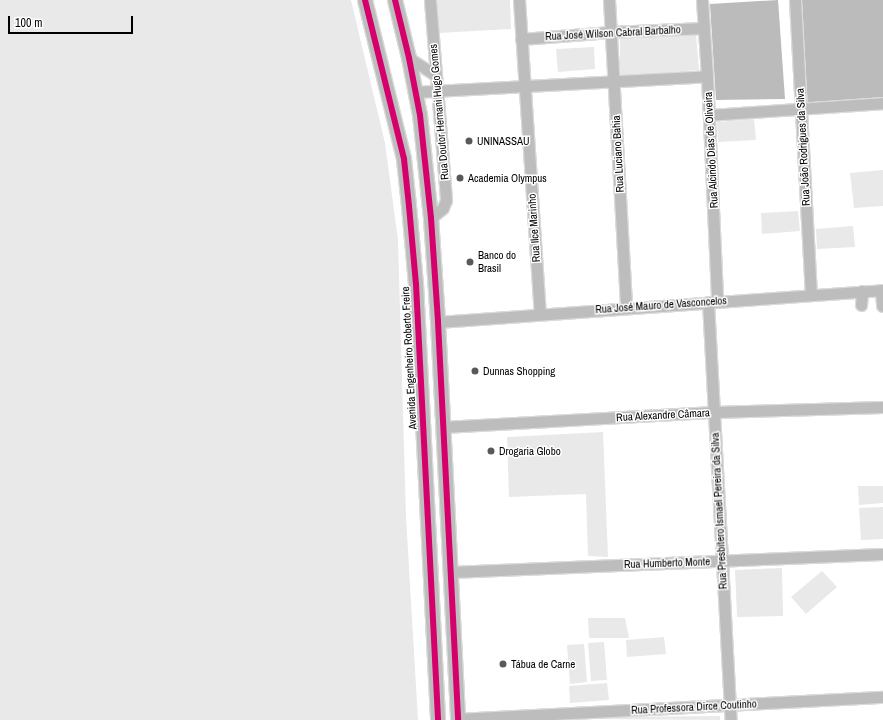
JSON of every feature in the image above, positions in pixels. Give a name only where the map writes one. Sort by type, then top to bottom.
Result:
[{"type":"main road","name":"Avenida Engenheiro Roberto Freire","points":[[365,0],[404,159],[409,206],[416,284],[438,720]]},
{"type":"main road","points":[[395,0],[416,92],[423,139],[431,218],[438,322],[458,719]]},
{"type":"street","name":"Rua Doutor Hernani Hugo Gomes","points":[[430,0],[434,74],[446,200],[443,208],[431,218]]},
{"type":"street","name":"Rua Ilce Marinho","points":[[519,0],[540,313]]},
{"type":"street","name":"Rua Luciano Bahia","points":[[609,0],[626,307]]},
{"type":"street","name":"Rua Alcindo Dias de Oliveira","points":[[702,0],[709,115],[713,301]]},
{"type":"street","name":"Rua João Rodrigues da Silva","points":[[795,0],[811,294]]},
{"type":"street","name":"Rua José Wilson Cabral Barbalho","points":[[521,39],[611,32],[704,28]]},
{"type":"street","points":[[409,58],[434,74]]},
{"type":"street","points":[[416,92],[707,76]]},
{"type":"street","points":[[709,115],[883,103]]},
{"type":"street","points":[[882,290],[882,306]]},
{"type":"street","name":"Rua José Mauro de Vasconcelos","points":[[438,322],[540,313],[882,290]]},
{"type":"street","points":[[861,305],[862,291]]},
{"type":"street","name":"Rua Presbítero Ismael Pereira da Silva","points":[[713,301],[714,412],[731,720]]},
{"type":"street","name":"Rua Alexandre Câmara","points":[[443,427],[714,412],[883,407]]},
{"type":"street","name":"Rua Humberto Monte","points":[[450,572],[883,554]]},
{"type":"street","name":"Rua Professora Dirce Coutinho","points":[[458,719],[883,697]]},
{"type":"shaded area","points":[[0,0],[351,0],[385,143],[398,240],[406,517],[418,720],[0,720]]},
{"type":"shaded area","points":[[435,0],[510,0],[511,29],[438,33]]},
{"type":"shaded area","points":[[778,0],[785,99],[716,100],[710,4]]},
{"type":"shaded area","points":[[797,0],[883,0],[883,97],[803,107]]},
{"type":"shaded area","points":[[696,35],[699,70],[620,76],[620,38]]},
{"type":"shaded area","points":[[594,47],[595,69],[558,72],[556,49]]},
{"type":"shaded area","points":[[754,119],[756,140],[718,142],[717,122]]},
{"type":"shaded area","points":[[883,170],[883,206],[854,208],[850,173]]},
{"type":"shaded area","points":[[798,211],[800,231],[762,234],[761,213]]},
{"type":"shaded area","points":[[853,226],[855,247],[817,249],[816,229]]},
{"type":"shaded area","points":[[603,432],[608,557],[588,556],[586,494],[509,497],[507,437]]},
{"type":"shaded area","points":[[858,486],[883,486],[883,503],[859,505]]},
{"type":"shaded area","points":[[883,507],[883,539],[861,540],[859,508]]},
{"type":"shaded area","points":[[782,568],[783,616],[737,617],[735,570]]},
{"type":"shaded area","points":[[822,571],[837,587],[806,614],[791,597]]},
{"type":"shaded area","points":[[588,618],[625,618],[629,638],[589,638]]},
{"type":"shaded area","points":[[664,637],[666,654],[627,657],[626,640]]},
{"type":"shaded area","points":[[604,642],[607,680],[591,681],[588,643]]},
{"type":"shaded area","points":[[584,644],[587,682],[570,684],[567,645]]},
{"type":"shaded area","points":[[607,683],[609,700],[570,703],[569,686]]},
{"type":"shaded area","points":[[720,716],[720,720],[598,719],[619,717]]},
{"type":"cycle path","points":[[365,0],[404,159],[409,206],[416,284],[438,720]]},
{"type":"cycle path","points":[[395,0],[409,58],[420,115],[431,218],[438,322],[458,720]]},
{"type":"place","name":"UNINASSAU","points":[[469,141]]},
{"type":"place","name":"Academia Olympus","points":[[460,178]]},
{"type":"place","name":"Banco do Brasil","points":[[470,262]]},
{"type":"place","name":"Dunnas Shopping","points":[[475,371]]},
{"type":"place","name":"Drogaria Globo","points":[[491,451]]},
{"type":"place","name":"Tábua de Carne","points":[[503,664]]}]
